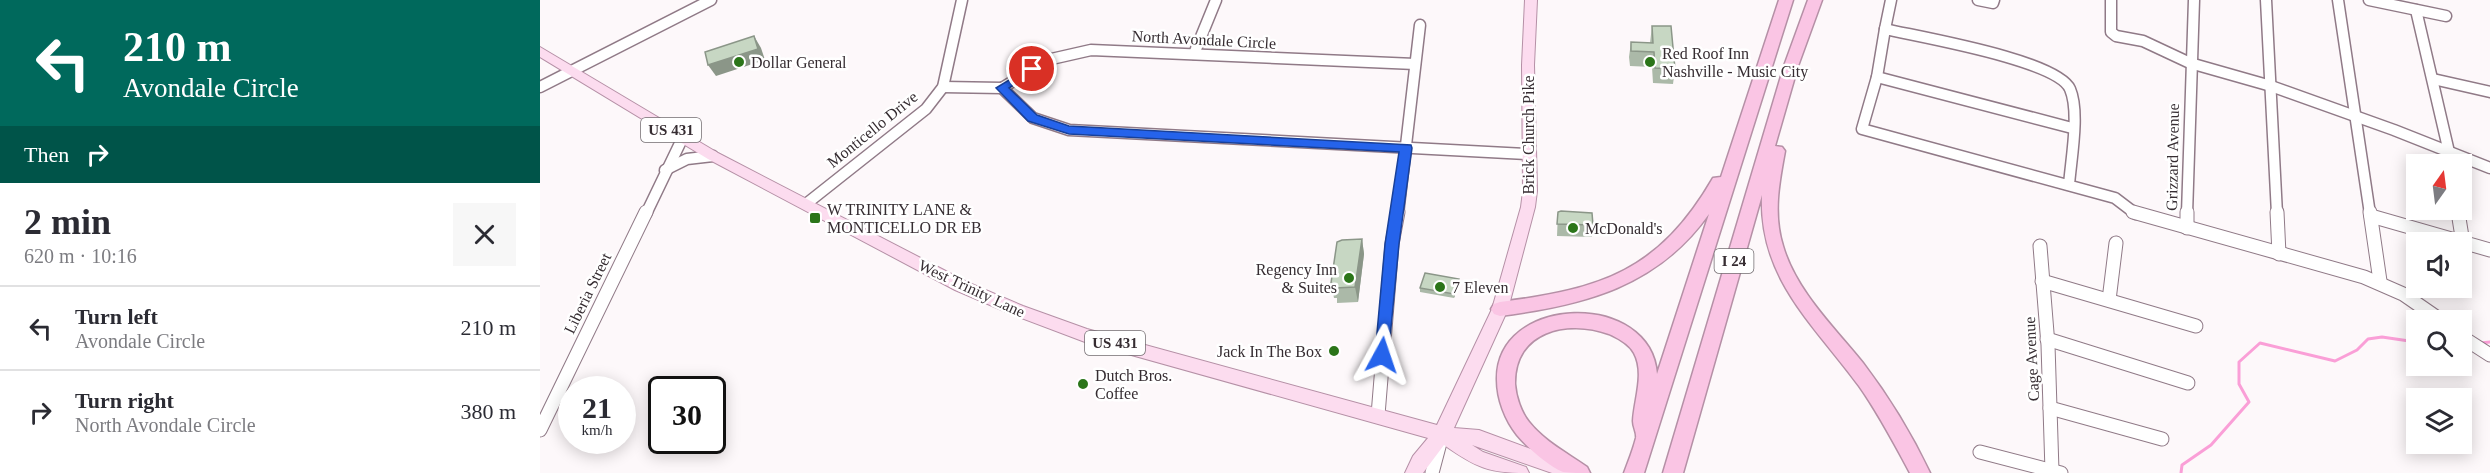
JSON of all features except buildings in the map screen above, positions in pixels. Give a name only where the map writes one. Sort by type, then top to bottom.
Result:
[{"type":"highway","name":"I 24","points":[[1634,473],[1786,0]]},
{"type":"highway","name":"I 24","points":[[1676,464],[1791,66],[1815,0]]},
{"type":"highway","points":[[1791,66],[1788,110],[1770,179],[1768,227],[1774,248],[1795,288],[1877,398],[1920,473]]},
{"type":"highway","points":[[1500,309],[1564,300],[1627,278],[1686,235],[1708,207],[1758,93]]},
{"type":"highway","points":[[1580,473],[1540,444],[1517,421],[1510,404],[1506,384],[1506,367],[1516,346],[1535,330],[1554,320],[1592,319],[1627,334],[1643,351],[1649,381],[1642,414],[1645,441]]},
{"type":"main road","name":"Brick Church Pike","points":[[1414,473],[1419,462],[1443,434],[1500,309],[1528,207],[1531,0]]},
{"type":"main road","name":"West Trinity Lane","points":[[540,51],[713,156],[961,286],[1065,328],[1443,434],[1479,438],[1574,473]]},
{"type":"main road","name":"West Trinity Lane","points":[[1443,434],[1477,458],[1520,473]]},
{"type":"street","points":[[540,87],[711,0]]},
{"type":"street","name":"Monticello Drive","points":[[806,204],[926,110],[943,87],[962,0]]},
{"type":"street","points":[[1194,54],[1216,0]]},
{"type":"street","points":[[1891,0],[1877,77],[1862,129],[2115,198],[2144,217],[2187,228]]},
{"type":"street","points":[[1978,0],[1993,3],[1994,0]]},
{"type":"street","points":[[2112,0],[2111,32],[2116,36],[2143,41],[2190,63],[2271,86],[2490,168]]},
{"type":"street","name":"Grizzard Avenue","points":[[2194,0],[2190,63],[2187,228],[2380,281],[2392,286],[2426,310]]},
{"type":"street","points":[[2266,0],[2279,254]]},
{"type":"street","points":[[2338,0],[2380,281]]},
{"type":"street","points":[[2369,0],[2446,16]]},
{"type":"street","points":[[2416,10],[2450,152]]},
{"type":"street","points":[[1378,415],[1392,244],[1420,25]]},
{"type":"street","points":[[1885,29],[2025,62],[2063,79],[2074,98],[2069,185]]},
{"type":"street","name":"North Avondale Circle","points":[[1002,88],[1047,60],[1091,50],[1415,64]]},
{"type":"street","points":[[1877,77],[2072,128]]},
{"type":"street","points":[[2433,79],[2490,92]]},
{"type":"street","points":[[943,87],[1002,88],[1033,118],[1069,130],[1528,154]]},
{"type":"street","name":"Liberia Street","points":[[540,430],[664,171],[683,137]]},
{"type":"street","points":[[664,171],[687,159],[713,156]]},
{"type":"street","points":[[2371,216],[2426,232]]},
{"type":"street","points":[[2109,300],[2116,243]]},
{"type":"street","points":[[2472,245],[2490,250]]},
{"type":"street","name":"Cage Avenue","points":[[2040,246],[2056,472]]},
{"type":"street","points":[[2042,281],[2196,326]]},
{"type":"street","points":[[2047,339],[2187,383]]},
{"type":"street","points":[[2472,344],[2486,353]]},
{"type":"street","points":[[2050,408],[2162,439]]},
{"type":"street","name":"Brick Church Pike","points":[[1432,473],[1443,434]]},
{"type":"street","points":[[1980,452],[2056,472]]},
{"type":"waterway","points":[[2181,473],[2182,465],[2211,445],[2249,402],[2239,384],[2239,362],[2260,343],[2335,361],[2357,350],[2368,339],[2382,337],[2406,341]]},
{"type":"waterway","points":[[2480,343],[2490,342]]},
{"type":"place","name":"Dollar General","points":[[739,62]]},
{"type":"place","name":"Red Roof Inn Nashville - Music City","points":[[1650,62]]},
{"type":"place","name":"W TRINITY LANE & MONTICELLO DR EB","points":[[815,218]]},
{"type":"place","name":"McDonald's","points":[[1573,228]]},
{"type":"place","name":"Regency Inn & Suites","points":[[1349,278]]},
{"type":"place","name":"7 Eleven","points":[[1440,287]]},
{"type":"place","name":"Jack In The Box","points":[[1334,351]]},
{"type":"place","name":"Dutch Bros. Coffee","points":[[1083,384]]},
{"type":"route","points":[[1032,69],[1002,88],[1033,118],[1069,130],[1406,148],[1402,190],[1392,244],[1382,355]]}]
